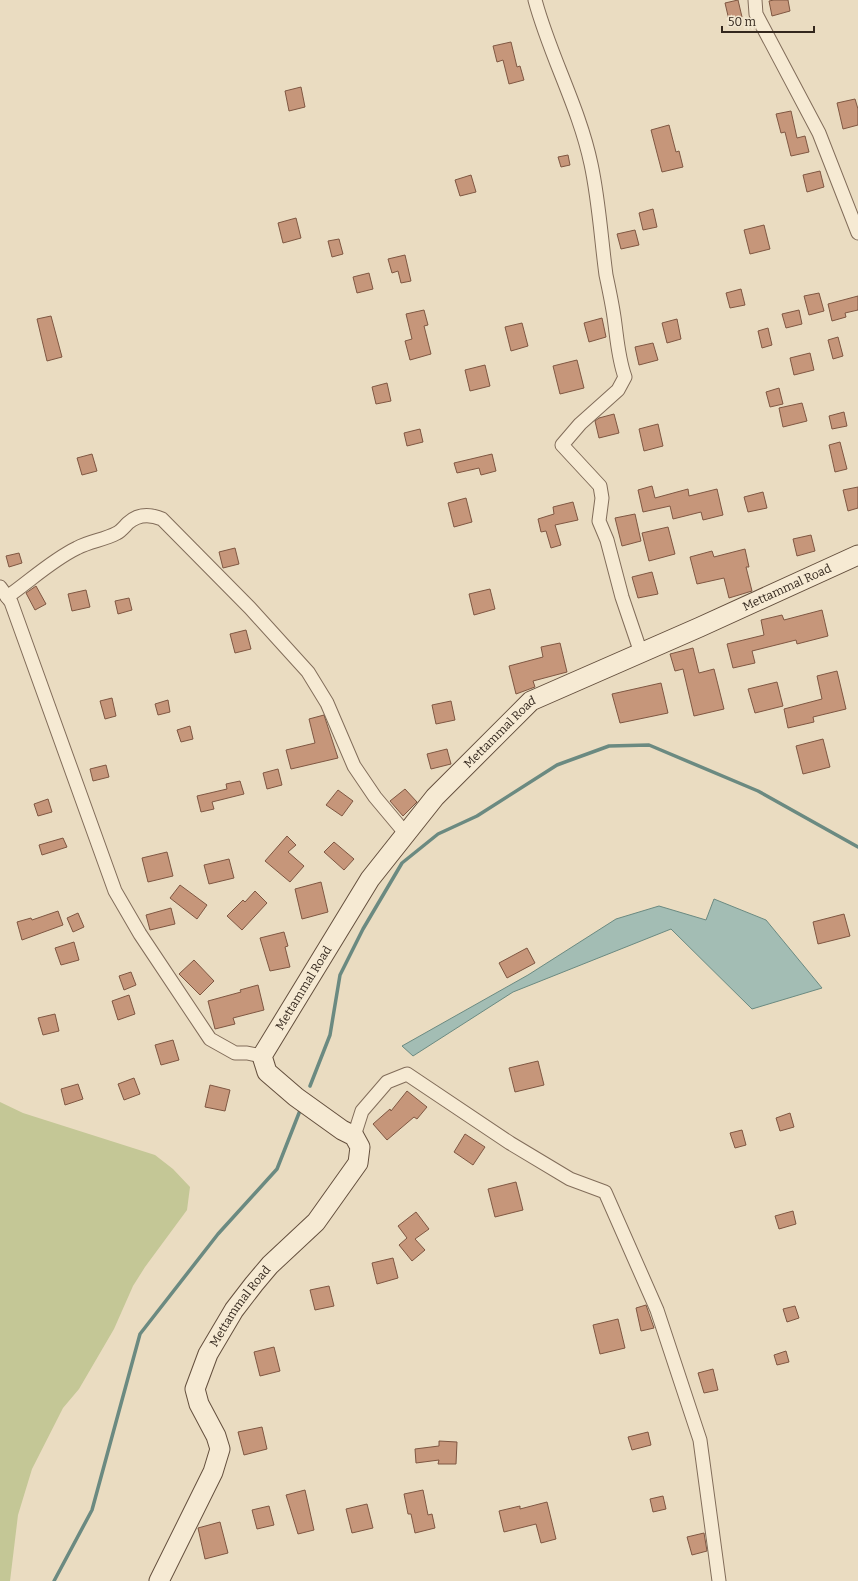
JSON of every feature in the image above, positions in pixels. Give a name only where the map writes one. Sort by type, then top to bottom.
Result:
[{"type":"main road","name":"Mettammal Road","points":[[262,1056],[370,879],[435,797],[531,701],[641,653],[858,554]]},
{"type":"main road","points":[[262,1056],[267,1072],[296,1097],[342,1130],[354,1136]]},
{"type":"main road","name":"Mettammal Road","points":[[158,1581],[213,1472],[220,1449],[216,1436],[198,1404],[194,1389],[198,1375],[208,1354],[227,1323],[254,1284],[270,1265],[316,1222],[352,1174],[358,1163],[360,1147],[354,1136]]},
{"type":"street","points":[[535,0],[543,31],[574,106],[591,162],[601,220],[606,275],[621,366],[625,377],[618,390],[580,424],[562,445],[600,486],[602,498],[599,521],[607,540],[622,597],[641,653]]},
{"type":"street","points":[[755,0],[756,14],[819,133],[858,233]]},
{"type":"street","points":[[262,1056],[247,1053],[235,1053],[210,1039],[140,934],[115,891],[11,602],[3,592],[77,548],[104,539],[119,532],[130,522],[143,515],[152,515],[162,519],[255,613],[308,672],[327,704],[354,766],[375,797],[406,834]]},
{"type":"street","points":[[354,1136],[362,1111],[377,1093],[387,1082],[407,1074],[510,1143],[570,1179],[605,1192],[657,1310],[700,1440],[719,1581]]},
{"type":"green space","points":[[0,1102],[23,1113],[155,1155],[173,1169],[190,1187],[187,1210],[145,1267],[133,1286],[114,1329],[79,1389],[63,1408],[32,1469],[18,1515],[10,1581],[0,1581]]},
{"type":"water","points":[[714,899],[766,920],[822,988],[752,1009],[671,929],[513,992],[413,1056],[402,1046],[528,975],[616,919],[659,906],[706,920]]},
{"type":"building","points":[[738,0],[742,17],[729,20],[725,3]]},
{"type":"building","points":[[788,0],[790,11],[772,16],[769,1]]},
{"type":"building","points":[[511,42],[517,67],[520,66],[524,80],[509,84],[503,60],[497,62],[493,46]]},
{"type":"building","points":[[301,87],[305,107],[289,111],[285,91]]},
{"type":"building","points":[[855,99],[858,109],[858,125],[843,129],[837,103]]},
{"type":"building","points":[[791,111],[797,138],[805,136],[809,152],[791,156],[785,132],[781,133],[776,114]]},
{"type":"building","points":[[669,125],[676,152],[679,151],[683,167],[662,172],[651,130]]},
{"type":"building","points":[[568,155],[570,165],[561,167],[558,157]]},
{"type":"building","points":[[820,171],[824,187],[807,192],[803,175]]},
{"type":"building","points":[[471,175],[476,192],[460,196],[455,180]]},
{"type":"building","points":[[653,209],[657,227],[643,230],[639,213]]},
{"type":"building","points":[[296,218],[301,238],[283,243],[278,223]]},
{"type":"building","points":[[764,225],[770,249],[750,254],[744,230]]},
{"type":"building","points":[[635,230],[639,245],[621,249],[617,234]]},
{"type":"building","points":[[339,239],[343,254],[332,257],[328,241]]},
{"type":"building","points":[[405,255],[411,281],[401,283],[398,271],[392,273],[388,259]]},
{"type":"building","points":[[369,273],[373,289],[357,293],[353,277]]},
{"type":"building","points":[[741,289],[745,305],[730,308],[726,293]]},
{"type":"building","points":[[819,293],[824,311],[809,315],[804,296]]},
{"type":"building","points":[[858,296],[858,310],[845,313],[846,317],[832,321],[828,304]]},
{"type":"building","points":[[424,310],[428,325],[424,326],[431,354],[410,360],[405,341],[412,339],[406,314]]},
{"type":"building","points":[[799,310],[802,324],[786,328],[782,314]]},
{"type":"building","points":[[51,316],[62,357],[47,361],[37,319]]},
{"type":"building","points":[[602,318],[606,337],[589,342],[584,323]]},
{"type":"building","points":[[677,319],[681,339],[667,343],[662,323]]},
{"type":"building","points":[[522,323],[528,346],[511,351],[505,327]]},
{"type":"building","points":[[768,328],[772,345],[762,348],[758,331]]},
{"type":"building","points":[[838,337],[843,356],[833,359],[828,340]]},
{"type":"building","points":[[653,343],[658,360],[639,365],[635,347]]},
{"type":"building","points":[[810,353],[814,370],[794,375],[790,358]]},
{"type":"building","points":[[577,360],[584,388],[560,394],[553,366]]},
{"type":"building","points":[[485,365],[490,386],[470,391],[465,370]]},
{"type":"building","points":[[387,383],[391,401],[376,404],[372,387]]},
{"type":"building","points":[[779,388],[783,404],[770,407],[766,392]]},
{"type":"building","points":[[802,403],[807,421],[783,427],[779,408]]},
{"type":"building","points":[[844,412],[847,426],[832,429],[829,416]]},
{"type":"building","points":[[614,414],[619,433],[599,438],[595,421],[599,418]]},
{"type":"building","points":[[658,424],[663,446],[644,451],[639,429]]},
{"type":"building","points":[[420,429],[423,442],[407,446],[404,433]]},
{"type":"building","points":[[840,442],[847,469],[835,472],[829,445]]},
{"type":"building","points":[[92,454],[97,471],[82,475],[77,458]]},
{"type":"building","points":[[492,454],[496,471],[481,475],[479,468],[457,473],[454,463]]},
{"type":"building","points":[[652,486],[655,498],[688,489],[689,496],[717,489],[723,515],[703,520],[701,512],[673,519],[670,506],[643,512],[638,490]]},
{"type":"building","points":[[858,487],[858,508],[848,511],[843,490]]},
{"type":"building","points":[[763,492],[767,508],[748,512],[744,497]]},
{"type":"building","points":[[466,498],[472,522],[454,527],[448,503]]},
{"type":"building","points":[[573,502],[578,520],[555,525],[561,545],[551,548],[546,531],[541,532],[538,519],[554,514],[553,507]]},
{"type":"building","points":[[635,514],[641,541],[622,546],[615,518]]},
{"type":"building","points":[[668,527],[675,554],[649,561],[642,533]]},
{"type":"building","points":[[811,535],[815,551],[797,556],[793,539]]},
{"type":"building","points":[[235,548],[239,564],[223,568],[219,552]]},
{"type":"building","points":[[745,549],[749,567],[746,567],[752,591],[729,598],[724,578],[697,584],[690,557],[712,551],[714,557]]},
{"type":"building","points":[[19,553],[22,563],[9,567],[6,556]]},
{"type":"building","points":[[652,572],[658,594],[638,598],[632,577]]},
{"type":"building","points":[[36,586],[46,604],[35,610],[26,593]]},
{"type":"building","points":[[490,589],[495,609],[474,615],[469,594]]},
{"type":"building","points":[[86,590],[90,607],[72,611],[68,594]]},
{"type":"building","points":[[129,598],[132,610],[118,614],[115,601]]},
{"type":"building","points":[[822,610],[828,636],[797,644],[796,640],[752,651],[755,663],[733,668],[727,644],[764,635],[761,620],[782,615],[784,620]]},
{"type":"building","points":[[246,630],[251,649],[235,653],[230,634]]},
{"type":"building","points":[[560,643],[567,672],[533,681],[535,687],[516,694],[509,666],[543,657],[541,647]]},
{"type":"building","points":[[693,648],[699,673],[714,669],[724,709],[694,716],[683,669],[675,671],[670,654]]},
{"type":"building","points":[[837,671],[846,709],[813,717],[814,722],[788,728],[784,709],[822,699],[817,676]]},
{"type":"building","points":[[777,682],[783,706],[755,713],[748,689]]},
{"type":"building","points":[[661,683],[668,713],[620,723],[612,694]]},
{"type":"building","points":[[112,698],[116,716],[105,719],[100,701]]},
{"type":"building","points":[[168,700],[170,712],[158,715],[155,704]]},
{"type":"building","points":[[451,701],[455,720],[436,724],[432,705]]},
{"type":"building","points":[[324,715],[338,758],[291,769],[286,750],[315,743],[309,719]]},
{"type":"building","points":[[190,726],[193,739],[181,742],[177,730]]},
{"type":"building","points":[[823,739],[830,767],[803,774],[796,746]]},
{"type":"building","points":[[447,749],[451,764],[431,769],[427,754]]},
{"type":"building","points":[[106,765],[109,777],[93,781],[90,769]]},
{"type":"building","points":[[278,769],[282,785],[267,789],[263,773]]},
{"type":"building","points":[[240,781],[244,794],[212,802],[214,809],[201,812],[197,796],[227,789],[226,784]]},
{"type":"building","points":[[405,789],[417,802],[403,816],[390,801]]},
{"type":"building","points":[[338,790],[353,801],[342,816],[326,805]]},
{"type":"building","points":[[48,799],[52,812],[38,816],[34,804]]},
{"type":"building","points":[[287,836],[296,845],[288,852],[304,866],[290,882],[265,861]]},
{"type":"building","points":[[63,838],[67,847],[42,855],[39,845]]},
{"type":"building","points":[[334,842],[354,859],[344,870],[324,852]]},
{"type":"building","points":[[167,852],[173,876],[148,882],[142,858]]},
{"type":"building","points":[[229,859],[234,878],[209,884],[204,865]]},
{"type":"building","points":[[321,882],[328,912],[302,919],[295,889]]},
{"type":"building","points":[[180,885],[207,905],[197,919],[170,898]]},
{"type":"building","points":[[255,891],[267,903],[242,930],[227,916],[243,900],[245,902]]},
{"type":"building","points":[[171,908],[175,924],[150,930],[146,915]]},
{"type":"building","points":[[58,911],[63,925],[22,940],[17,922],[31,918],[32,920]]},
{"type":"building","points":[[78,913],[84,927],[73,932],[67,918]]},
{"type":"building","points":[[844,914],[850,936],[818,944],[813,922]]},
{"type":"building","points":[[284,932],[288,946],[285,947],[290,967],[270,971],[260,938]]},
{"type":"building","points":[[74,942],[79,960],[61,965],[55,948]]},
{"type":"building","points":[[527,948],[535,963],[507,978],[499,963]]},
{"type":"building","points":[[194,960],[214,981],[200,995],[179,974]]},
{"type":"building","points":[[131,972],[136,985],[124,990],[119,976]]},
{"type":"building","points":[[258,985],[264,1010],[233,1018],[235,1024],[215,1029],[208,1001],[241,992],[240,990]]},
{"type":"building","points":[[129,995],[135,1014],[118,1020],[112,1001]]},
{"type":"building","points":[[55,1014],[59,1031],[43,1035],[38,1018]]},
{"type":"building","points":[[173,1040],[179,1060],[161,1065],[155,1045]]},
{"type":"building","points":[[538,1061],[544,1085],[515,1092],[509,1068]]},
{"type":"building","points":[[134,1078],[140,1094],[124,1100],[118,1084]]},
{"type":"building","points":[[78,1084],[83,1099],[65,1105],[61,1089]]},
{"type":"building","points":[[210,1085],[230,1090],[225,1111],[205,1107]]},
{"type":"building","points":[[407,1091],[427,1107],[417,1119],[414,1117],[387,1140],[373,1124],[390,1109],[391,1111]]},
{"type":"building","points":[[790,1113],[794,1127],[780,1131],[776,1118]]},
{"type":"building","points":[[742,1130],[746,1145],[735,1148],[730,1133]]},
{"type":"building","points":[[465,1134],[485,1147],[473,1165],[454,1152]]},
{"type":"building","points":[[516,1182],[523,1210],[495,1217],[488,1189]]},
{"type":"building","points":[[793,1211],[796,1224],[779,1229],[775,1216]]},
{"type":"building","points":[[416,1212],[429,1229],[415,1239],[425,1250],[412,1261],[399,1245],[407,1238],[398,1226]]},
{"type":"building","points":[[393,1258],[398,1278],[377,1284],[372,1263]]},
{"type":"building","points":[[329,1286],[334,1306],[315,1310],[310,1290]]},
{"type":"building","points":[[646,1305],[654,1328],[641,1331],[636,1308]]},
{"type":"building","points":[[795,1306],[799,1318],[787,1322],[783,1309]]},
{"type":"building","points":[[618,1319],[625,1348],[600,1354],[593,1325]]},
{"type":"building","points":[[274,1347],[280,1371],[260,1376],[254,1352]]},
{"type":"building","points":[[786,1351],[789,1362],[777,1365],[774,1355]]},
{"type":"building","points":[[713,1369],[718,1390],[704,1393],[698,1373]]},
{"type":"building","points":[[262,1427],[267,1449],[244,1455],[238,1432]]},
{"type":"building","points":[[648,1432],[651,1445],[632,1450],[628,1437]]},
{"type":"building","points":[[439,1441],[457,1442],[456,1464],[438,1464],[439,1460],[416,1463],[415,1449],[439,1446]]},
{"type":"building","points":[[305,1490],[314,1530],[298,1534],[286,1495]]},
{"type":"building","points":[[423,1490],[428,1515],[432,1514],[435,1528],[415,1533],[411,1514],[408,1514],[404,1494]]},
{"type":"building","points":[[663,1496],[666,1509],[653,1512],[650,1499]]},
{"type":"building","points":[[547,1502],[556,1539],[541,1543],[536,1524],[504,1532],[499,1511],[520,1506],[520,1509]]},
{"type":"building","points":[[367,1504],[373,1528],[352,1533],[346,1509]]},
{"type":"building","points":[[269,1506],[274,1525],[257,1529],[252,1510]]},
{"type":"building","points":[[220,1522],[228,1553],[205,1559],[198,1528]]},
{"type":"building","points":[[704,1533],[707,1551],[692,1555],[687,1537]]},
{"type":"waterway","points":[[310,1086],[330,1035],[340,975],[363,929],[402,863],[438,834],[477,816],[557,765],[609,746],[649,745],[758,791],[858,847]]},
{"type":"waterway","points":[[54,1581],[92,1510],[140,1334],[218,1234],[277,1169],[301,1108]]}]
